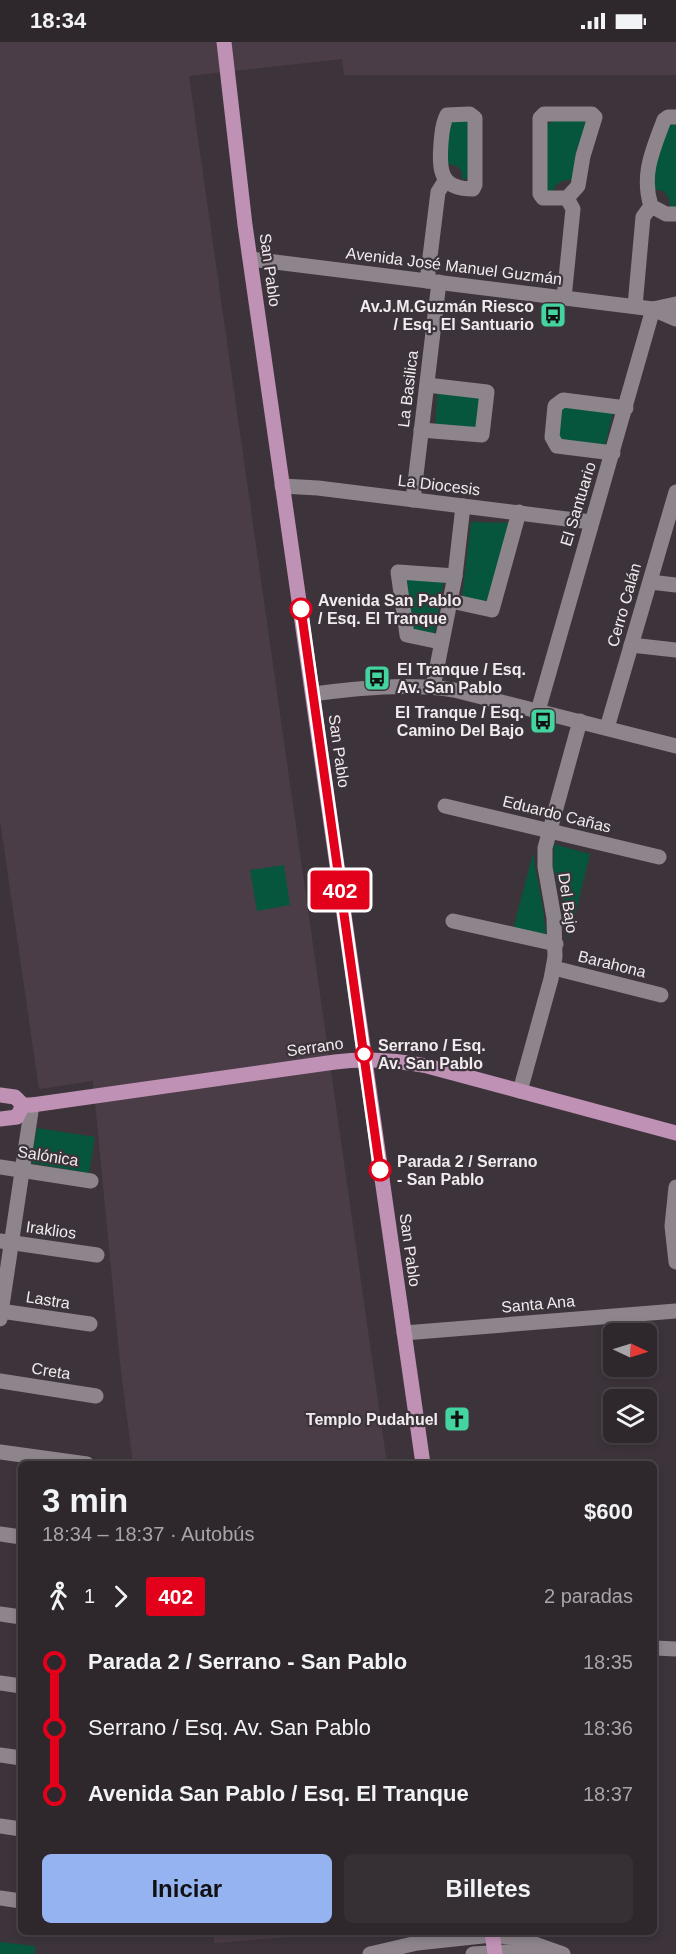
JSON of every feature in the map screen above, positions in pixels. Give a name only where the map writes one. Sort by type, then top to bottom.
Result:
[{"type":"main road","name":"San Pablo","points":[[224,42],[228,95],[250,259],[423,1461]]},
{"type":"main road","name":"Serrano","points":[[0,1119],[17,1117],[28,1105],[365,1058],[388,1059],[427,1066],[676,1133]]},
{"type":"main road","points":[[1,1092],[28,1105]]},
{"type":"main road","points":[[492,1935],[495,1953]]},
{"type":"street","name":"La Basilica","points":[[470,114],[475,118],[475,185],[473,189],[459,189],[445,180],[439,165],[443,122],[447,115],[470,114]]},
{"type":"street","points":[[544,114],[592,114],[595,117],[583,156],[578,186],[567,198],[543,198],[540,194],[540,118],[544,114]]},
{"type":"street","points":[[676,117],[668,117],[664,120],[648,165],[646,190],[651,206],[666,214],[676,214]]},
{"type":"street","name":"La Basilica","points":[[413,500],[427,385],[438,192],[445,180]]},
{"type":"street","points":[[564,298],[573,209],[567,198]]},
{"type":"street","points":[[635,306],[643,217],[651,206]]},
{"type":"street","name":"Avenida José Manuel Guzmán","points":[[250,259],[635,306],[653,309],[676,319]]},
{"type":"street","name":"Avenida José Manuel Guzmán","points":[[653,309],[676,304]]},
{"type":"street","name":"El Santuario","points":[[538,711],[653,309]]},
{"type":"street","points":[[421,430],[482,435],[487,392],[427,385]]},
{"type":"street","points":[[613,453],[557,446],[552,437],[555,406],[563,400],[626,408]]},
{"type":"street","name":"La Diocesis","points":[[282,486],[318,488],[591,522]]},
{"type":"street","name":"Cerro Calán","points":[[607,728],[676,492]]},
{"type":"street","points":[[433,687],[440,642],[451,601],[463,506]]},
{"type":"street","points":[[451,601],[492,610],[519,513]]},
{"type":"street","points":[[440,642],[407,634],[398,572],[455,576]]},
{"type":"street","points":[[650,582],[676,585]]},
{"type":"street","points":[[631,645],[676,650]]},
{"type":"street","points":[[313,694],[386,686],[454,690],[676,746]]},
{"type":"street","name":"Del Bajo","points":[[520,1091],[554,968],[555,918],[545,867],[545,848],[580,721]]},
{"type":"street","name":"Eduardo Cañas","points":[[445,806],[659,857]]},
{"type":"street","name":"Barahona","points":[[453,921],[556,944]]},
{"type":"street","name":"Barahona","points":[[554,968],[661,995]]},
{"type":"street","points":[[0,1313],[6,1241],[23,1171],[28,1105]]},
{"type":"street","name":"Salónica","points":[[0,1167],[91,1181]]},
{"type":"street","points":[[676,1186],[672,1226],[676,1262]]},
{"type":"street","name":"Iraklios","points":[[6,1241],[97,1255]]},
{"type":"street","name":"Santa Ana","points":[[404,1333],[676,1311]]},
{"type":"street","name":"Lastra","points":[[0,1313],[90,1324]]},
{"type":"street","name":"Creta","points":[[0,1381],[96,1396]]},
{"type":"street","points":[[0,1452],[65,1461]]},
{"type":"street","points":[[0,1534],[18,1537]]},
{"type":"street","points":[[0,1614],[18,1617]]},
{"type":"street","points":[[657,1648],[676,1648]]},
{"type":"street","points":[[0,1683],[18,1686]]},
{"type":"street","points":[[0,1755],[18,1758]]},
{"type":"street","points":[[0,1826],[18,1829]]},
{"type":"street","points":[[0,1898],[18,1901]]},
{"type":"street","points":[[370,1954],[381,1954],[417,1942],[483,1935]]},
{"type":"street","points":[[498,1935],[518,1938],[557,1952]]},
{"type":"street","points":[[473,1954],[527,1950],[557,1952]]},
{"type":"shaded area","points":[[0,42],[676,42],[676,75],[344,75],[342,59],[189,76],[387,1461],[133,1461],[120,1362],[93,1081],[39,1089],[0,820]]},
{"type":"shaded area","points":[[214,1935],[316,1935],[214,1943]]},
{"type":"green space","points":[[452,118],[470,119],[468,179],[462,179],[462,172],[457,166],[445,163],[448,123]]},
{"type":"green space","points":[[555,119],[585,121],[585,126],[576,152],[574,180],[560,182],[551,194],[546,194],[546,126]]},
{"type":"green space","points":[[676,123],[676,198],[675,207],[670,207],[669,199],[664,191],[652,189],[653,172],[668,126]]},
{"type":"green space","points":[[438,390],[482,394],[479,431],[435,426]]},
{"type":"green space","points":[[562,408],[613,413],[605,446],[562,441],[558,434]]},
{"type":"green space","points":[[471,522],[512,523],[488,603],[462,598]]},
{"type":"green space","points":[[406,577],[444,580],[434,635],[412,631]]},
{"type":"green space","points":[[554,844],[590,854],[569,940],[563,898],[553,867]]},
{"type":"green space","points":[[533,853],[543,906],[546,938],[513,930]]},
{"type":"green space","points":[[284,865],[290,905],[257,911],[250,870]]},
{"type":"green space","points":[[37,1128],[95,1137],[89,1173],[31,1163]]},
{"type":"green space","points":[[0,1942],[35,1946],[35,1954],[0,1954]]},
{"type":"bus line","name":"402","points":[[301,609],[380,1170]]},
{"type":"place","name":"Av.J.M.Guzmán Riesco / Esq. El Santuario","points":[[553,315]]},
{"type":"place","name":"Avenida San Pablo / Esq. El Tranque","points":[[301,609]]},
{"type":"place","name":"El Tranque / Esq. Av. San Pablo","points":[[377,678]]},
{"type":"place","name":"El Tranque / Esq. Camino Del Bajo","points":[[543,721]]},
{"type":"place","name":"Serrano / Esq. Av. San Pablo","points":[[364,1054]]},
{"type":"place","name":"Parada 2 / Serrano - San Pablo","points":[[380,1170]]},
{"type":"place","name":"Templo Pudahuel","points":[[457,1419]]}]
